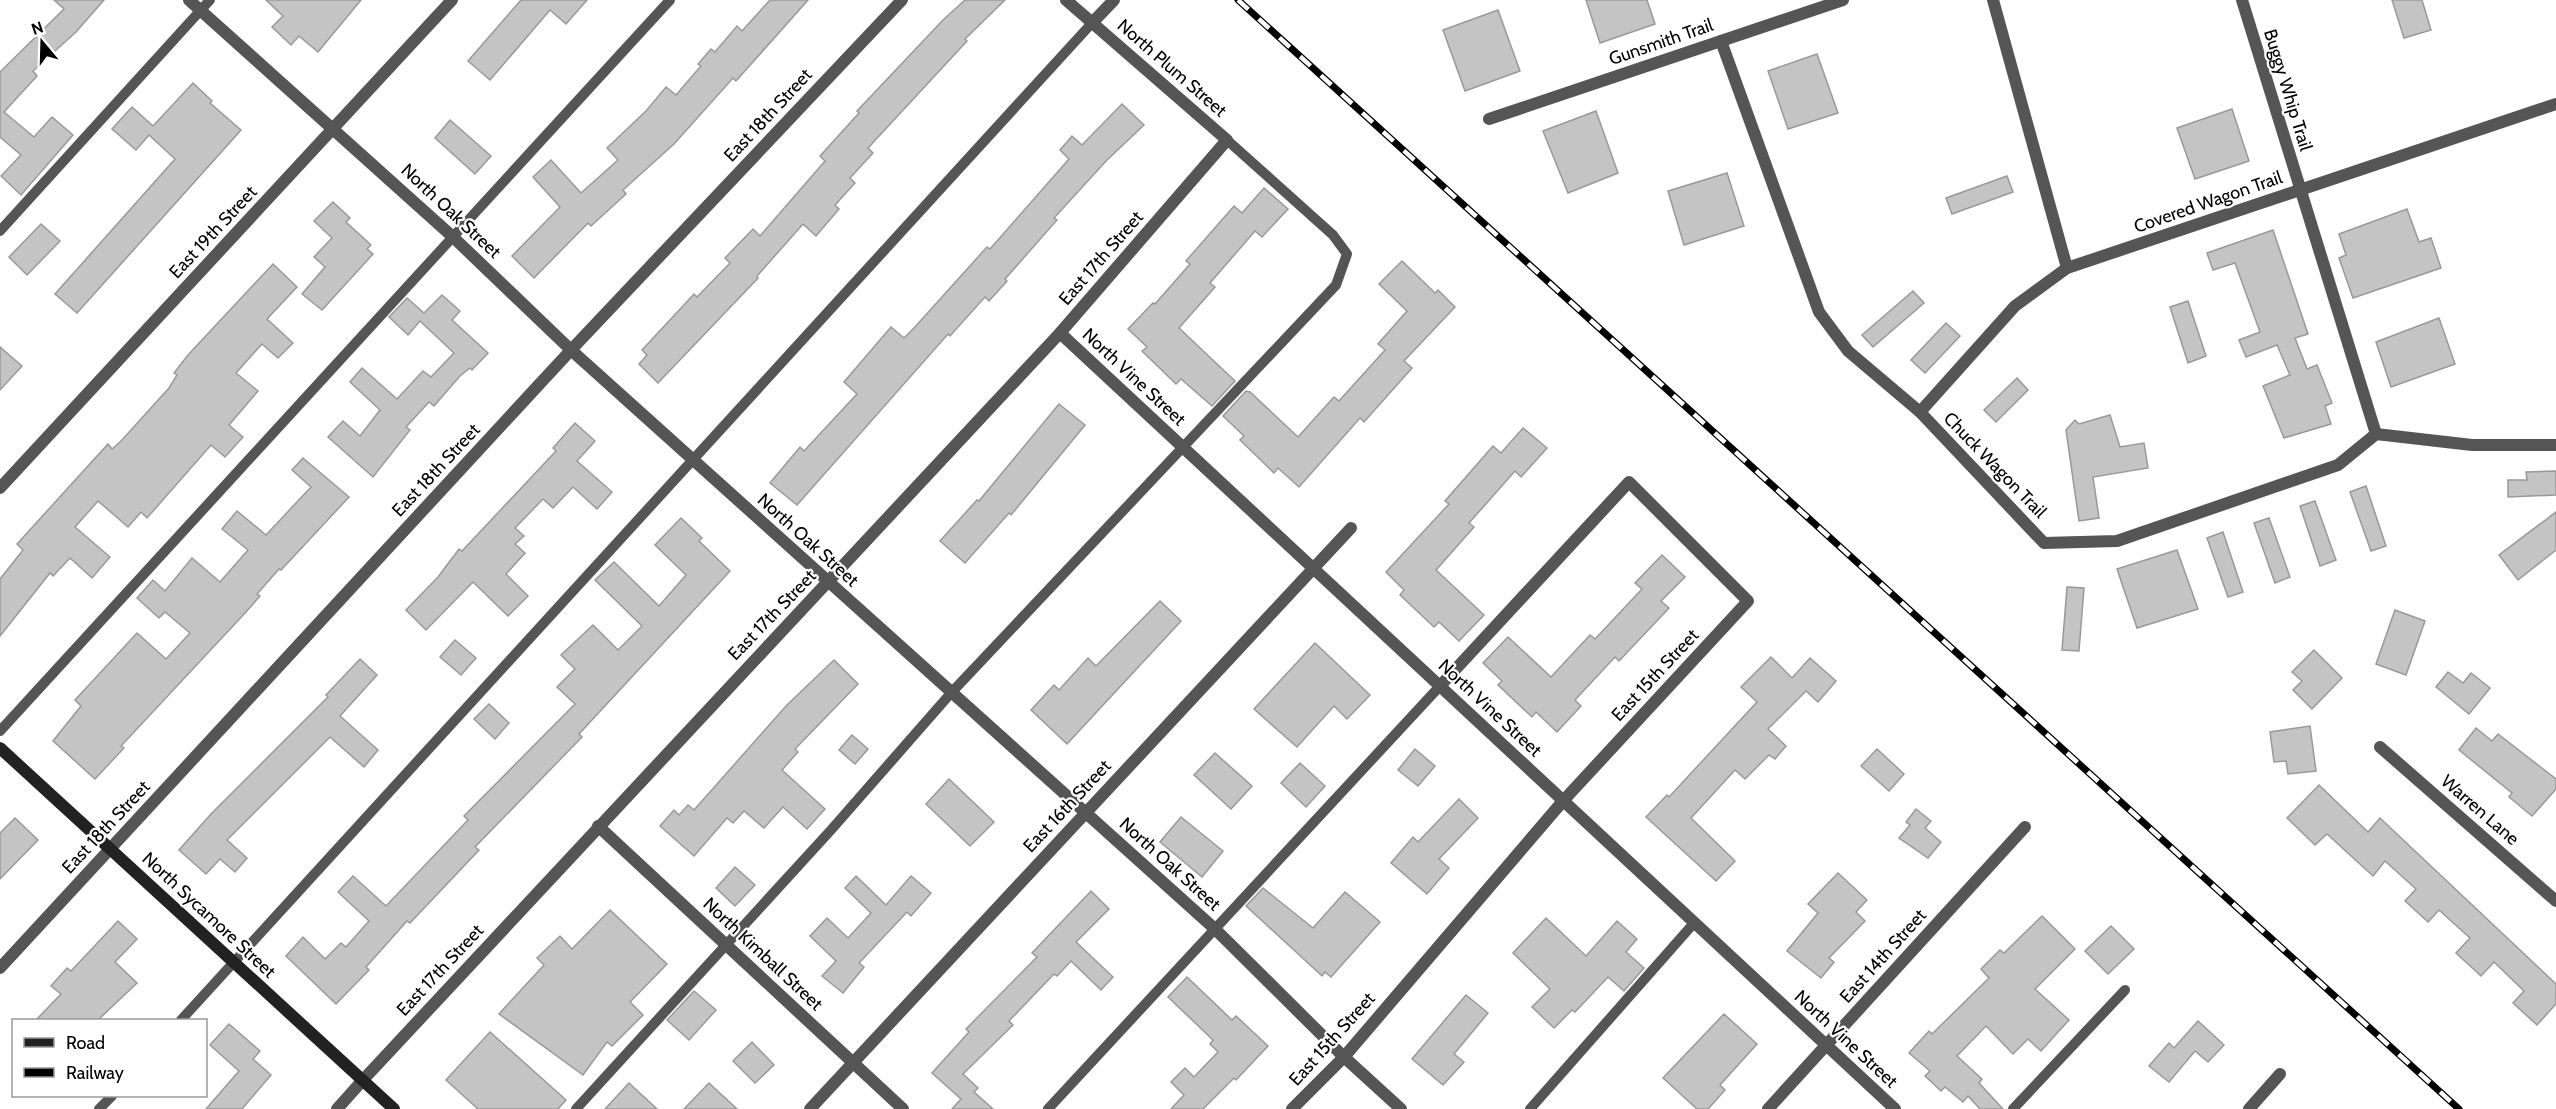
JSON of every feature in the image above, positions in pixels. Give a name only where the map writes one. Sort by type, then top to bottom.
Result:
[{"type":"main road","name":"North Sycamore Street","points":[[0,747],[394,1109]]},
{"type":"street","name":"North Oak Street","points":[[189,0],[335,129],[453,237],[571,350],[828,583],[1215,929],[1344,1057],[1401,1109]]},
{"type":"street","name":"East 19th Street","points":[[0,488],[335,129],[452,0]]},
{"type":"street","name":"East 18th Street","points":[[0,968],[571,350],[902,0]]},
{"type":"street","name":"North Plum Street","points":[[1066,0],[1227,140]]},
{"type":"street","points":[[1092,23],[1114,0]]},
{"type":"street","name":"Gunsmith Trail","points":[[1489,119],[1843,0]]},
{"type":"street","points":[[1993,0],[2067,268]]},
{"type":"street","name":"Buggy Whip Trail","points":[[2242,0],[2299,190]]},
{"type":"street","name":"Chuck Wagon Trail","points":[[1721,41],[1819,312],[1848,351],[1920,412],[2044,543],[2117,541],[2338,465],[2376,434]]},
{"type":"street","name":"Covered Wagon Trail","points":[[1920,412],[2015,306],[2067,268],[2556,104]]},
{"type":"street","name":"East 17th Street","points":[[337,1109],[598,826],[1060,333],[1227,140]]},
{"type":"street","points":[[2299,190],[2376,434],[2472,445],[2556,445]]},
{"type":"street","name":"North Vine Street","points":[[1060,333],[1895,1109]]},
{"type":"street","name":"East 15th Street","points":[[1292,1109],[1344,1057],[1563,801],[1748,601],[1629,482],[1440,686]]},
{"type":"street","name":"East 16th Street","points":[[810,1109],[1351,528]]},
{"type":"street","name":"Warren Lane","points":[[2380,747],[2556,901]]},
{"type":"street","name":"North Kimball Street","points":[[598,826],[903,1109]]},
{"type":"street","name":"East 14th Street","points":[[1768,1109],[2025,827]]},
{"type":"street","points":[[2249,1109],[2280,1074]]},
{"type":"lane","points":[[0,231],[210,0]]},
{"type":"lane","points":[[0,731],[670,0]]},
{"type":"lane","points":[[182,1019],[1092,23]]},
{"type":"lane","points":[[576,1109],[951,693],[1336,285],[1347,254],[1333,235],[1227,140]]},
{"type":"lane","points":[[1048,1109],[1440,686]]},
{"type":"lane","points":[[1530,1109],[1694,923]]},
{"type":"lane","points":[[2013,1109],[2125,990]]},
{"type":"lane","points":[[99,1109],[110,1097]]},
{"type":"building","points":[[54,0],[104,0],[76,32],[33,71],[37,76],[4,112],[34,137],[52,117],[73,135],[21,195],[1,176],[21,155],[0,137],[0,72],[64,9]]},
{"type":"building","points":[[266,0],[361,0],[318,52],[299,36],[291,45],[272,27],[283,16]]},
{"type":"building","points":[[521,0],[587,0],[566,24],[550,10],[490,80],[468,61]]},
{"type":"building","points":[[770,0],[808,0],[736,81],[733,78],[674,144],[623,190],[626,194],[591,226],[588,223],[534,278],[512,256],[560,207],[533,177],[551,160],[581,193],[618,160],[607,148],[646,111],[666,87],[676,95],[701,66],[698,64],[711,49],[715,52],[737,26],[742,31]]},
{"type":"building","points":[[965,0],[1005,0],[965,39],[967,41],[868,148],[873,153],[850,178],[855,183],[835,205],[839,209],[816,236],[803,224],[757,276],[758,278],[658,383],[639,364],[647,355],[642,350],[694,294],[697,297],[730,263],[725,258],[753,229],[760,236],[825,161],[820,156],[859,113],[857,111],[943,20]]},
{"type":"building","points":[[1586,0],[1647,0],[1655,24],[1600,43]]},
{"type":"building","points":[[2392,0],[2422,0],[2431,30],[2404,38]]},
{"type":"building","points":[[1498,10],[1520,71],[1465,91],[1443,30]]},
{"type":"building","points":[[1817,54],[1838,113],[1788,129],[1768,71]]},
{"type":"building","points":[[193,83],[212,101],[210,103],[241,130],[77,313],[55,294],[175,159],[149,135],[136,150],[112,129],[132,107],[153,126]]},
{"type":"building","points":[[1122,104],[1144,125],[1107,160],[1054,218],[1057,220],[1005,279],[1007,281],[989,301],[985,297],[950,336],[948,334],[797,505],[770,483],[800,447],[804,451],[857,394],[844,382],[891,327],[904,338],[987,247],[990,249],[1069,159],[1060,150],[1072,136],[1082,145]]},
{"type":"building","points":[[2232,109],[2249,161],[2195,179],[2177,128]]},
{"type":"building","points":[[1596,111],[1618,173],[1568,193],[1543,131]]},
{"type":"building","points":[[450,120],[491,156],[475,174],[435,138]]},
{"type":"building","points":[[1727,173],[1744,226],[1684,245],[1668,191]]},
{"type":"building","points":[[2007,176],[2013,192],[1952,214],[1946,198]]},
{"type":"building","points":[[1264,188],[1288,209],[1262,237],[1255,231],[1210,283],[1215,287],[1179,328],[1235,381],[1212,406],[1181,379],[1176,384],[1142,351],[1147,347],[1128,329],[1153,303],[1155,304],[1190,264],[1186,261],[1234,206],[1242,213]]},
{"type":"building","points":[[333,202],[350,218],[346,222],[371,245],[367,249],[373,254],[322,310],[302,294],[325,267],[314,257],[332,238],[314,221]]},
{"type":"building","points":[[2407,209],[2419,242],[2431,238],[2441,268],[2353,298],[2339,258],[2346,255],[2339,234]]},
{"type":"building","points":[[41,224],[60,241],[27,275],[9,257]]},
{"type":"building","points":[[2273,230],[2308,334],[2295,338],[2307,369],[2317,365],[2332,403],[2325,406],[2331,424],[2284,438],[2263,386],[2290,375],[2277,345],[2246,357],[2239,340],[2260,332],[2235,263],[2213,270],[2207,253]]},
{"type":"building","points":[[1402,261],[1435,293],[1438,290],[1455,307],[1404,361],[1412,368],[1364,422],[1360,418],[1299,487],[1278,468],[1274,473],[1240,440],[1244,436],[1223,416],[1246,391],[1250,392],[1298,437],[1334,397],[1339,401],[1385,350],[1378,344],[1407,311],[1379,284]]},
{"type":"building","points":[[273,264],[297,287],[267,319],[293,343],[278,358],[262,344],[236,373],[258,391],[229,425],[243,437],[225,457],[211,445],[147,518],[141,512],[128,527],[98,501],[75,527],[110,557],[92,578],[70,558],[53,576],[50,573],[0,636],[0,579],[23,550],[17,544],[108,444],[112,449],[121,441],[169,388],[177,375],[174,373],[188,355]]},
{"type":"building","points":[[1913,291],[1924,303],[1873,347],[1862,335]]},
{"type":"building","points":[[442,295],[460,311],[452,320],[488,353],[472,370],[470,368],[460,376],[434,406],[429,402],[406,427],[410,430],[373,477],[328,437],[343,421],[360,436],[380,410],[350,382],[362,368],[397,399],[423,371],[431,377],[454,353],[420,321],[408,335],[389,317],[407,298],[424,313]]},
{"type":"building","points":[[2188,301],[2206,356],[2188,363],[2170,307]]},
{"type":"building","points":[[2439,318],[2455,364],[2391,387],[2376,342]]},
{"type":"building","points":[[1946,323],[1960,336],[1925,373],[1911,360]]},
{"type":"building","points":[[0,347],[22,366],[0,390]]},
{"type":"building","points":[[2017,378],[2028,390],[1996,422],[1984,410]]},
{"type":"building","points":[[1059,404],[1085,425],[1011,515],[1009,513],[965,563],[940,541],[977,500],[979,501]]},
{"type":"building","points":[[2110,415],[2120,447],[2144,443],[2148,468],[2093,477],[2099,518],[2079,521],[2066,430],[2075,420],[2079,424]]},
{"type":"building","points":[[575,423],[595,441],[577,461],[612,492],[597,509],[573,487],[553,508],[543,499],[515,528],[524,536],[515,544],[525,553],[506,574],[528,596],[508,616],[473,582],[426,630],[406,610],[438,577],[459,549],[462,551],[556,451],[553,448]]},
{"type":"building","points":[[1523,428],[1547,448],[1521,477],[1515,471],[1469,523],[1474,527],[1436,570],[1484,615],[1459,641],[1439,622],[1434,627],[1400,595],[1404,590],[1386,572],[1449,504],[1445,501],[1493,446],[1501,453]]},
{"type":"building","points":[[303,458],[349,497],[281,570],[279,569],[257,594],[260,596],[246,612],[121,746],[124,748],[95,779],[53,741],[81,706],[75,700],[137,633],[166,659],[190,633],[165,612],[159,618],[137,598],[153,580],[165,591],[192,558],[220,582],[248,550],[222,529],[237,511],[266,535],[311,487],[292,470]]},
{"type":"building","points":[[2556,471],[2556,495],[2508,497],[2508,480],[2527,480],[2526,472]]},
{"type":"building","points":[[2366,486],[2386,546],[2371,551],[2350,492]]},
{"type":"building","points":[[2315,501],[2336,560],[2320,566],[2300,506]]},
{"type":"building","points":[[2556,512],[2556,550],[2518,580],[2499,555]]},
{"type":"building","points":[[681,518],[702,538],[699,541],[730,571],[579,734],[582,737],[475,847],[479,850],[410,923],[407,921],[366,967],[369,970],[336,1004],[286,956],[303,937],[325,959],[341,943],[346,947],[369,921],[338,892],[353,876],[386,906],[468,820],[464,816],[575,704],[557,687],[575,669],[561,655],[593,625],[618,650],[642,626],[595,580],[614,562],[659,606],[686,575],[655,545]]},
{"type":"building","points":[[2269,518],[2290,577],[2275,583],[2254,523]]},
{"type":"building","points":[[2223,532],[2243,592],[2228,597],[2207,538]]},
{"type":"building","points":[[2177,550],[2198,609],[2137,628],[2117,569]]},
{"type":"building","points":[[1662,555],[1685,577],[1661,601],[1669,608],[1619,661],[1615,657],[1575,700],[1581,706],[1557,732],[1536,712],[1532,717],[1498,685],[1502,681],[1483,663],[1508,637],[1551,677],[1590,635],[1595,639],[1642,589],[1635,583]]},
{"type":"building","points":[[2067,587],[2084,588],[2079,651],[2062,650]]},
{"type":"building","points":[[1160,601],[1181,621],[1067,744],[1031,710],[1054,685],[1059,690],[1088,658],[1096,666]]},
{"type":"building","points":[[2395,610],[2425,621],[2406,675],[2376,664]]},
{"type":"building","points":[[455,640],[476,658],[461,675],[440,657]]},
{"type":"building","points":[[1315,643],[1370,695],[1347,719],[1334,706],[1297,747],[1254,709]]},
{"type":"building","points":[[2314,650],[2342,678],[2312,709],[2293,690],[2302,681],[2292,672]]},
{"type":"building","points":[[1771,657],[1792,678],[1810,658],[1836,681],[1818,702],[1806,691],[1768,729],[1786,746],[1775,759],[1769,755],[1745,779],[1735,770],[1691,818],[1735,861],[1716,881],[1646,817],[1667,795],[1669,797],[1757,702],[1741,687]]},
{"type":"building","points":[[360,659],[377,675],[340,716],[378,750],[364,767],[330,737],[227,840],[247,858],[235,872],[220,859],[206,874],[179,850],[211,814],[328,697],[326,695]]},
{"type":"building","points":[[834,660],[858,684],[795,749],[798,752],[782,770],[825,809],[807,829],[783,807],[764,828],[744,811],[733,823],[727,818],[694,856],[660,826],[674,810],[679,815],[688,805],[694,810],[787,705]]},
{"type":"building","points":[[2448,672],[2463,683],[2471,673],[2490,688],[2469,714],[2436,687]]},
{"type":"building","points":[[489,704],[509,723],[495,739],[474,719]]},
{"type":"building","points":[[2310,726],[2316,771],[2288,774],[2286,761],[2274,762],[2270,732]]},
{"type":"building","points":[[2476,728],[2492,741],[2498,734],[2556,779],[2556,789],[2532,816],[2509,797],[2512,793],[2459,750]]},
{"type":"building","points":[[852,735],[868,749],[855,764],[839,750]]},
{"type":"building","points":[[1415,749],[1435,766],[1418,786],[1398,770]]},
{"type":"building","points":[[1877,749],[1904,774],[1889,791],[1861,766]]},
{"type":"building","points":[[1215,753],[1252,786],[1231,809],[1194,775]]},
{"type":"building","points":[[1300,763],[1325,786],[1306,807],[1281,783]]},
{"type":"building","points":[[949,779],[994,822],[970,846],[926,804]]},
{"type":"building","points":[[2319,785],[2368,832],[2380,818],[2556,984],[2556,1004],[2537,1025],[2513,1003],[2524,991],[2494,962],[2481,976],[2456,953],[2470,938],[2439,910],[2428,922],[2405,901],[2416,889],[2385,861],[2373,876],[2327,834],[2315,845],[2287,818]]},
{"type":"building","points":[[1459,799],[1478,818],[1439,859],[1449,868],[1427,894],[1391,863],[1413,837],[1418,842]]},
{"type":"building","points":[[1916,809],[1931,821],[1925,828],[1941,842],[1928,858],[1899,838],[1910,825],[1906,822]]},
{"type":"building","points":[[1181,817],[1223,851],[1202,877],[1160,842]]},
{"type":"building","points":[[15,818],[38,840],[0,879],[0,833]]},
{"type":"building","points":[[735,867],[755,885],[735,906],[716,888]]},
{"type":"building","points":[[1838,873],[1867,900],[1856,912],[1865,921],[1829,958],[1834,962],[1821,978],[1787,951],[1818,913],[1808,904]]},
{"type":"building","points":[[856,876],[886,905],[911,876],[931,893],[911,916],[907,912],[859,963],[864,967],[843,993],[822,976],[836,961],[810,936],[827,918],[848,938],[871,913],[845,888]]},
{"type":"building","points":[[1263,888],[1313,928],[1345,892],[1380,922],[1331,977],[1325,972],[1322,976],[1246,906]]},
{"type":"building","points":[[1091,891],[1109,909],[1076,942],[1113,977],[1101,990],[1071,961],[1057,976],[1054,974],[1009,1021],[1013,1025],[963,1074],[978,1088],[974,1092],[993,1109],[952,1109],[961,1099],[932,1073],[969,1032],[966,1029],[1037,957],[1032,953]]},
{"type":"building","points":[[610,910],[667,964],[630,1002],[643,1015],[612,1046],[607,1042],[583,1075],[499,1014],[544,965],[537,958],[560,936],[572,949]]},
{"type":"building","points":[[2042,916],[2075,949],[2035,989],[2069,1020],[2041,1051],[2028,1039],[2013,1054],[1986,1026],[1957,1056],[1982,1079],[1979,1083],[2003,1109],[1980,1109],[1968,1096],[1963,1102],[1945,1087],[1941,1091],[1925,1076],[1930,1071],[1909,1053],[1929,1031],[1932,1034],[1989,978],[1981,969],[2000,950],[2004,953]]},
{"type":"building","points":[[1546,918],[1586,956],[1617,921],[1637,939],[1626,952],[1644,968],[1624,991],[1608,977],[1575,1012],[1572,1010],[1554,1028],[1532,1007],[1550,989],[1513,953]]},
{"type":"building","points":[[118,921],[137,939],[115,962],[137,983],[99,1019],[37,1019],[61,994],[51,986],[67,968],[71,971]]},
{"type":"building","points":[[2111,926],[2134,949],[2108,974],[2085,951]]},
{"type":"building","points":[[1187,977],[1232,1020],[1236,1016],[1268,1046],[1236,1080],[1234,1078],[1203,1109],[1171,1109],[1184,1095],[1171,1082],[1185,1068],[1194,1077],[1218,1052],[1210,1044],[1213,1040],[1168,997]]},
{"type":"building","points":[[694,991],[716,1010],[689,1040],[667,1020]]},
{"type":"building","points":[[1466,995],[1488,1013],[1454,1054],[1464,1062],[1443,1085],[1412,1059]]},
{"type":"building","points":[[1724,1014],[1757,1044],[1720,1085],[1725,1090],[1708,1109],[1697,1109],[1663,1078]]},
{"type":"building","points":[[2198,1021],[2224,1045],[2208,1062],[2195,1051],[2169,1082],[2149,1066],[2169,1043],[2174,1048]]},
{"type":"building","points":[[229,1024],[260,1051],[253,1059],[271,1075],[242,1109],[206,1109],[239,1071],[210,1045]]},
{"type":"building","points":[[490,1032],[566,1100],[558,1109],[478,1109],[446,1080]]},
{"type":"building","points":[[752,1042],[774,1065],[755,1083],[733,1061]]},
{"type":"building","points":[[629,1083],[657,1109],[605,1109]]},
{"type":"building","points":[[709,1083],[737,1109],[684,1109]]},
{"type":"railway","points":[[1238,0],[2459,1109]]}]
